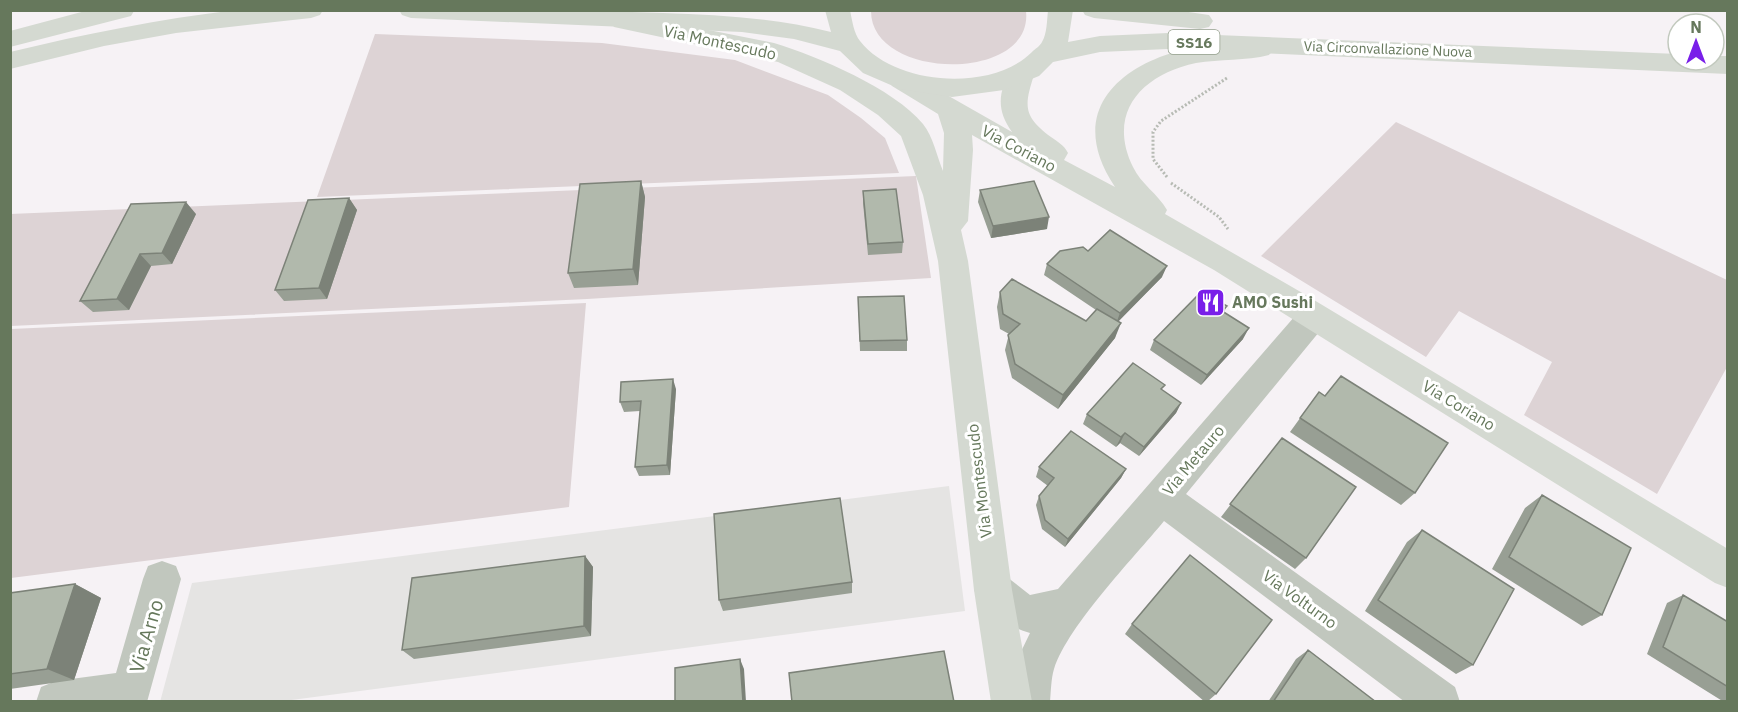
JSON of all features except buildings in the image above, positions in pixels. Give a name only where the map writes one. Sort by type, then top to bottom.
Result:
[{"type":"main road","points":[[10,39],[63,24],[127,10]]},
{"type":"main road","points":[[10,61],[104,38],[176,25],[310,10]]},
{"type":"main road","name":"Via Circonvallazione Nuova","points":[[411,10],[623,21],[742,24],[795,31],[848,45]]},
{"type":"main road","name":"Via Circonvallazione Nuova","points":[[837,10],[840,32],[861,59],[879,71],[925,86],[968,88],[1000,83],[1021,75],[1050,54],[1100,44],[1168,41],[1728,65]]},
{"type":"main road","points":[[1050,54],[1059,40],[1062,25],[1061,10]]},
{"type":"main road","name":"Via Circonvallazione Nuova","points":[[1094,10],[1164,19],[1666,42]]},
{"type":"main road","name":"Via Montescudo","points":[[623,21],[685,35],[765,48],[849,84],[888,108],[913,131],[938,195],[952,261],[993,590],[1012,702]]},
{"type":"main road","name":"Via Coriano","points":[[1190,242],[1143,202],[1123,180],[1110,151],[1108,130],[1111,112],[1122,94],[1135,80],[1160,65],[1189,56],[1219,51],[1339,47]]},
{"type":"main road","name":"Via Coriano","points":[[1021,75],[1012,98],[1015,115],[1034,139],[1138,212]]},
{"type":"main road","name":"Via Coriano","points":[[901,80],[950,111],[1190,242],[1728,570]]},
{"type":"main road","name":"Via Montescudo","points":[[950,111],[958,133],[952,261]]},
{"type":"street","name":"Via Metauro","points":[[1029,702],[1034,666],[1052,632],[1072,602],[1313,317]]},
{"type":"street","name":"Via Volturno","points":[[1161,497],[1440,702]]},
{"type":"street","name":"Via Arno","points":[[56,702],[130,691],[162,579]]},
{"type":"street","name":"Via Metauro","points":[[993,590],[1018,611],[1041,615],[1072,602]]},
{"type":"path","points":[[1230,77],[1161,121],[1153,132],[1153,159],[1171,183],[1220,217],[1232,233]]},
{"type":"shaded area","points":[[871,11],[1026,11],[1022,35],[1005,51],[980,61],[952,64],[922,61],[896,51],[878,34]]},
{"type":"shaded area","points":[[375,34],[602,43],[735,60],[828,95],[885,138],[899,173],[317,197]]},
{"type":"shaded area","points":[[1396,122],[1727,280],[1727,367],[1657,494],[1524,415],[1552,362],[1459,311],[1426,357],[1261,256]]},
{"type":"shaded area","points":[[916,176],[931,278],[587,299],[11,326],[10,214]]},
{"type":"shaded area","points":[[586,303],[569,507],[11,578],[11,329]]},
{"type":"shaded area","points":[[949,486],[965,611],[284,701],[160,702],[192,583]]},
{"type":"place","name":"AMO Sushi","points":[[1211,302]]}]
